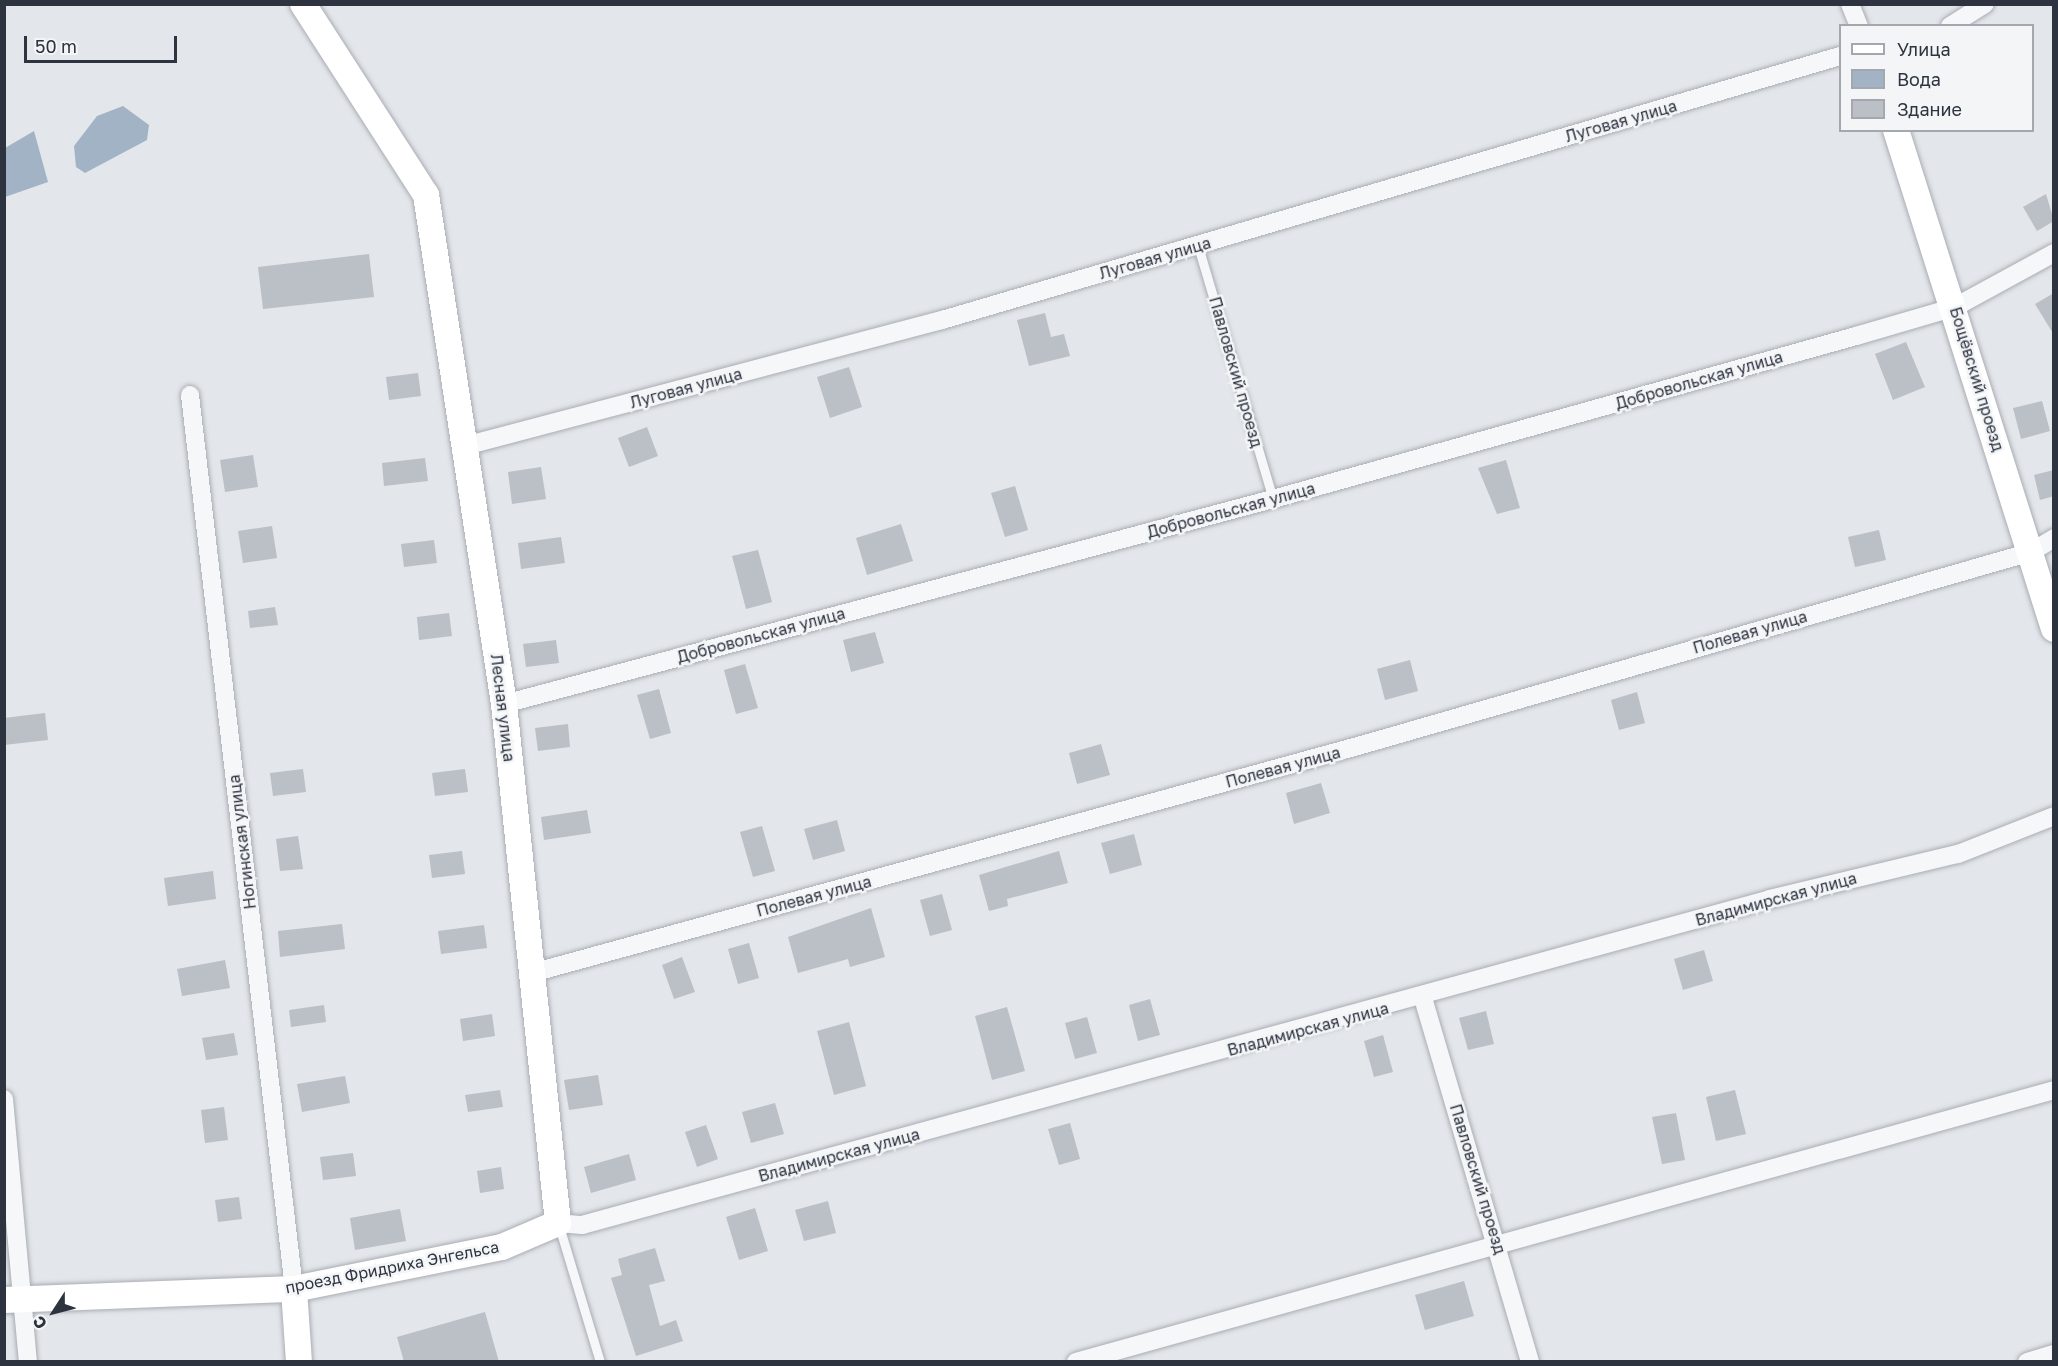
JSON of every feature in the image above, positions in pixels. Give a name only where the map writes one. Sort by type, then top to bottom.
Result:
[{"type":"street","name":"Лесная улица","points":[[303,4],[426,195],[504,704],[558,1223]]},
{"type":"street","points":[[1850,4],[1858,24]]},
{"type":"street","points":[[1953,24],[1985,4]]},
{"type":"street","name":"Луговая улица","points":[[465,446],[942,320],[1839,56]]},
{"type":"street","name":"Бощёвский проезд","points":[[1897,132],[1955,307],[2054,629]]},
{"type":"street","name":"Добровольская улица","points":[[504,704],[1273,499],[1955,307],[2054,253]]},
{"type":"street","name":"Ногинская улица","points":[[190,395],[294,1289]]},
{"type":"street","name":"Полевая улица","points":[[532,974],[1358,746],[2031,552],[2054,538]]},
{"type":"street","name":"Владимирская улица","points":[[558,1223],[582,1225],[1423,998],[1770,899],[1958,854],[2054,816]]},
{"type":"street","name":"Павловский проезд","points":[[1423,998],[1498,1243],[1530,1362]]},
{"type":"street","points":[[1076,1362],[2054,1090]]},
{"type":"street","points":[[4,1099],[14,1300],[28,1362]]},
{"type":"street","name":"проезд Фридриха Энгельса","points":[[14,1300],[294,1289],[502,1247],[558,1223]]},
{"type":"street","points":[[294,1289],[299,1362]]},
{"type":"street","points":[[2027,1362],[2054,1354]]},
{"type":"lane","name":"Павловский проезд","points":[[1198,246],[1273,499]]},
{"type":"lane","points":[[558,1223],[600,1362]]},
{"type":"water","points":[[123,106],[149,125],[147,140],[85,173],[76,167],[74,146],[97,116]]},
{"type":"water","points":[[34,131],[48,182],[5,197],[5,148]]},
{"type":"building","points":[[2046,194],[2054,221],[2037,231],[2023,207]]},
{"type":"building","points":[[369,254],[374,297],[263,309],[258,267]]},
{"type":"building","points":[[2054,293],[2054,335],[2035,304]]},
{"type":"building","points":[[1045,313],[1051,337],[1064,334],[1070,356],[1029,366],[1017,320]]},
{"type":"building","points":[[1906,342],[1925,387],[1893,400],[1875,354]]},
{"type":"building","points":[[849,367],[862,407],[830,418],[817,377]]},
{"type":"building","points":[[418,373],[421,396],[389,400],[386,377]]},
{"type":"building","points":[[2042,401],[2050,431],[2021,439],[2013,408]]},
{"type":"building","points":[[647,427],[658,456],[629,467],[618,438]]},
{"type":"building","points":[[253,455],[258,487],[225,492],[220,460]]},
{"type":"building","points":[[425,458],[428,481],[384,486],[382,463]]},
{"type":"building","points":[[1506,460],[1520,508],[1497,514],[1478,468]]},
{"type":"building","points":[[541,467],[546,499],[512,504],[508,472]]},
{"type":"building","points":[[2054,470],[2054,496],[2040,500],[2034,475]]},
{"type":"building","points":[[1015,486],[1028,530],[1005,537],[991,493]]},
{"type":"building","points":[[901,524],[913,561],[867,575],[856,538]]},
{"type":"building","points":[[272,526],[277,558],[243,563],[238,531]]},
{"type":"building","points":[[1879,530],[1886,560],[1855,567],[1848,537]]},
{"type":"building","points":[[561,537],[565,563],[521,569],[518,543]]},
{"type":"building","points":[[434,540],[437,563],[404,567],[401,544]]},
{"type":"building","points":[[758,550],[772,602],[746,609],[732,556]]},
{"type":"building","points":[[275,607],[278,625],[250,628],[248,611]]},
{"type":"building","points":[[449,613],[452,636],[419,640],[417,617]]},
{"type":"building","points":[[875,632],[884,663],[851,672],[843,640]]},
{"type":"building","points":[[556,640],[559,663],[526,667],[523,644]]},
{"type":"building","points":[[1410,660],[1418,691],[1385,700],[1377,669]]},
{"type":"building","points":[[745,664],[758,708],[736,714],[724,670]]},
{"type":"building","points":[[659,689],[671,733],[650,739],[637,695]]},
{"type":"building","points":[[1637,692],[1645,723],[1619,730],[1611,700]]},
{"type":"building","points":[[45,713],[48,740],[4,745],[4,718]]},
{"type":"building","points":[[568,724],[570,747],[538,751],[535,728]]},
{"type":"building","points":[[1101,744],[1110,775],[1077,784],[1069,753]]},
{"type":"building","points":[[303,769],[306,792],[273,796],[270,773]]},
{"type":"building","points":[[465,769],[468,792],[435,796],[432,773]]},
{"type":"building","points":[[1321,783],[1330,813],[1294,824],[1286,793]]},
{"type":"building","points":[[587,810],[591,833],[544,840],[541,817]]},
{"type":"building","points":[[837,820],[845,851],[813,860],[804,829]]},
{"type":"building","points":[[762,826],[775,871],[753,877],[740,832]]},
{"type":"building","points":[[1134,834],[1142,865],[1110,874],[1101,843]]},
{"type":"building","points":[[298,836],[303,869],[280,871],[276,839]]},
{"type":"building","points":[[462,851],[465,874],[432,878],[429,855]]},
{"type":"building","points":[[1059,851],[1068,883],[1007,899],[1008,906],[989,911],[979,875]]},
{"type":"building","points":[[213,871],[216,899],[168,906],[164,878]]},
{"type":"building","points":[[942,894],[952,930],[930,936],[920,900]]},
{"type":"building","points":[[871,908],[885,957],[850,967],[848,959],[798,973],[788,937]]},
{"type":"building","points":[[342,924],[345,949],[280,957],[278,931]]},
{"type":"building","points":[[484,925],[487,948],[441,954],[438,931]]},
{"type":"building","points":[[749,943],[759,978],[738,984],[728,949]]},
{"type":"building","points":[[1704,950],[1713,981],[1683,990],[1674,959]]},
{"type":"building","points":[[682,957],[695,992],[674,999],[662,965]]},
{"type":"building","points":[[225,960],[230,988],[182,996],[177,969]]},
{"type":"building","points":[[1150,999],[1160,1035],[1138,1041],[1129,1005]]},
{"type":"building","points":[[324,1005],[326,1022],[291,1027],[289,1010]]},
{"type":"building","points":[[1007,1007],[1025,1071],[992,1080],[975,1016]]},
{"type":"building","points":[[1486,1011],[1494,1044],[1468,1050],[1459,1018]]},
{"type":"building","points":[[492,1014],[495,1036],[463,1041],[460,1019]]},
{"type":"building","points":[[1087,1017],[1097,1053],[1075,1059],[1065,1023]]},
{"type":"building","points":[[849,1022],[866,1086],[834,1095],[817,1031]]},
{"type":"building","points":[[234,1033],[238,1055],[206,1060],[202,1038]]},
{"type":"building","points":[[1383,1035],[1393,1072],[1374,1077],[1364,1041]]},
{"type":"building","points":[[598,1075],[603,1105],[569,1110],[564,1080]]},
{"type":"building","points":[[345,1076],[350,1103],[302,1112],[297,1084]]},
{"type":"building","points":[[500,1090],[503,1107],[468,1112],[465,1095]]},
{"type":"building","points":[[1735,1090],[1746,1134],[1716,1141],[1706,1097]]},
{"type":"building","points":[[775,1103],[784,1134],[751,1143],[742,1112]]},
{"type":"building","points":[[224,1107],[228,1140],[205,1143],[201,1110]]},
{"type":"building","points":[[1676,1113],[1685,1160],[1662,1164],[1652,1117]]},
{"type":"building","points":[[1070,1123],[1080,1159],[1059,1165],[1048,1129]]},
{"type":"building","points":[[706,1125],[718,1159],[697,1167],[685,1132]]},
{"type":"building","points":[[353,1153],[356,1176],[323,1180],[320,1157]]},
{"type":"building","points":[[629,1154],[636,1180],[591,1193],[584,1167]]},
{"type":"building","points":[[501,1167],[504,1189],[480,1193],[477,1171]]},
{"type":"building","points":[[239,1197],[242,1219],[218,1222],[215,1200]]},
{"type":"building","points":[[828,1201],[836,1233],[804,1241],[795,1210]]},
{"type":"building","points":[[755,1208],[768,1251],[739,1260],[726,1217]]},
{"type":"building","points":[[400,1209],[406,1241],[355,1250],[350,1218]]},
{"type":"building","points":[[655,1248],[665,1281],[649,1285],[660,1326],[676,1320],[683,1341],[636,1356],[611,1278],[622,1275],[618,1259]]},
{"type":"building","points":[[1464,1281],[1474,1316],[1425,1330],[1415,1295]]},
{"type":"building","points":[[485,1312],[499,1362],[404,1362],[397,1337]]}]
